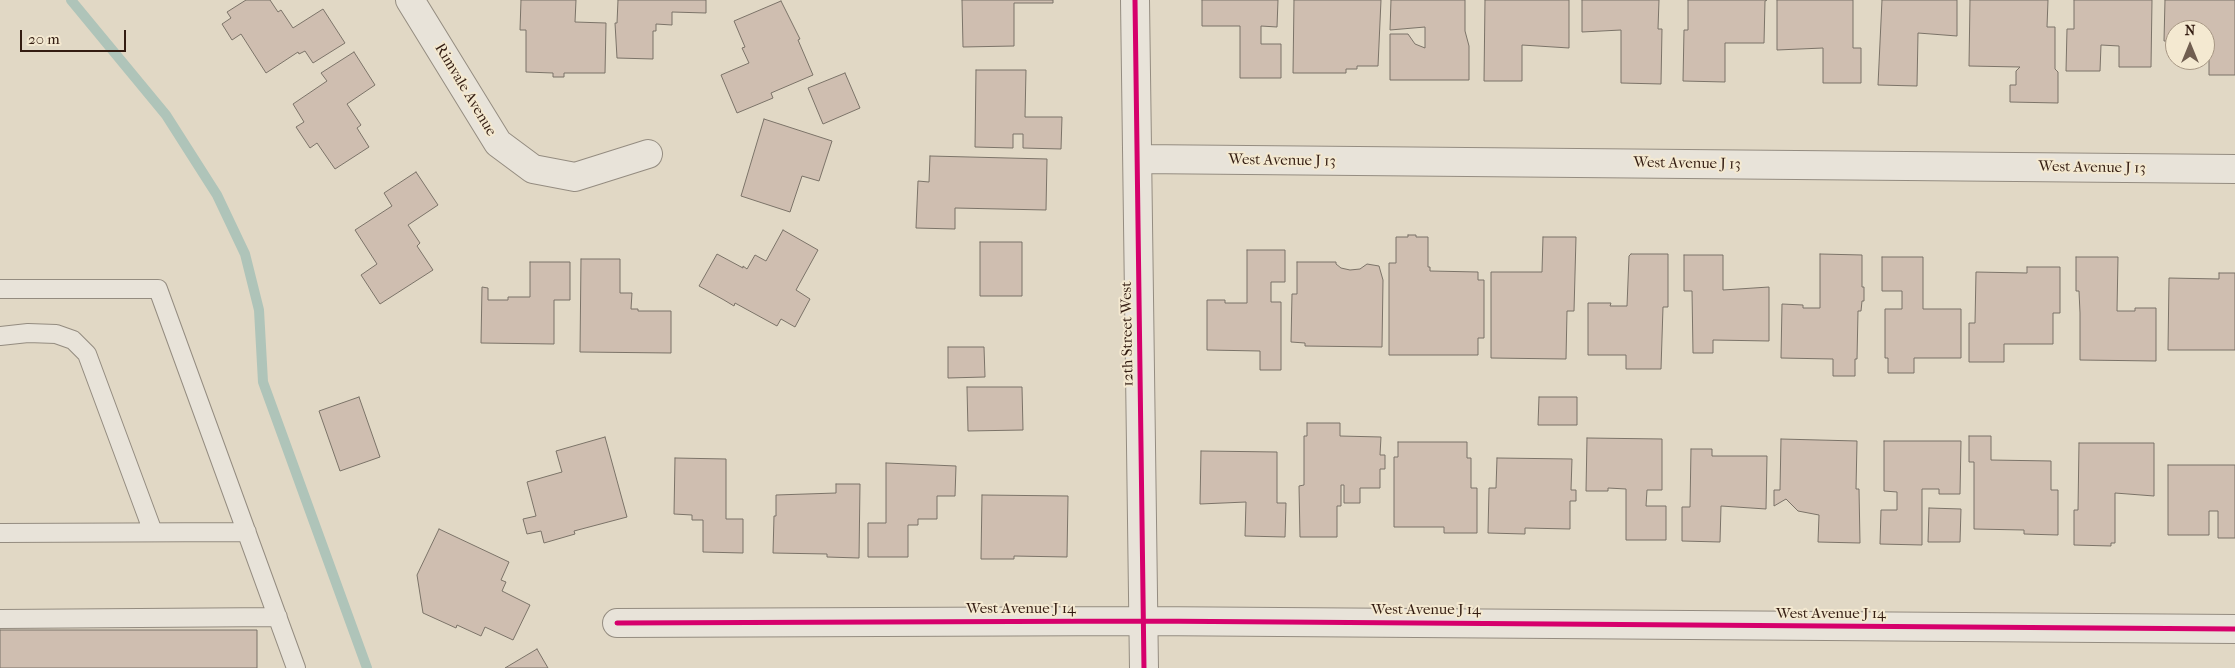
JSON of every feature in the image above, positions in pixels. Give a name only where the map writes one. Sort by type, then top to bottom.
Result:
[{"type":"street","name":"Rimvale Avenue","points":[[410,0],[498,143],[533,169],[575,177],[648,154]]},
{"type":"street","name":"12th Street West","points":[[1135,0],[1144,668]]},
{"type":"street","name":"West Avenue J 13","points":[[1138,159],[2235,169]]},
{"type":"street","name":"West Avenue J 14","points":[[617,622],[1144,621],[2235,629]]},
{"type":"lane","points":[[0,289],[158,289],[296,668]]},
{"type":"lane","points":[[0,336],[28,333],[56,334],[73,340],[88,354],[153,532]]},
{"type":"lane","points":[[0,532],[246,532]]},
{"type":"lane","points":[[0,619],[278,617]]},
{"type":"building","points":[[246,0],[270,0],[278,12],[281,10],[293,28],[323,9],[345,43],[313,63],[305,51],[299,54],[298,52],[266,73],[241,34],[232,40],[222,24],[231,18],[227,12]]},
{"type":"building","points":[[521,0],[576,0],[575,22],[606,23],[605,73],[564,73],[564,77],[553,77],[553,73],[526,72],[526,30],[520,30]]},
{"type":"building","points":[[618,0],[706,0],[706,13],[672,12],[672,25],[656,24],[656,31],[653,31],[653,59],[617,58],[615,23],[617,23]]},
{"type":"building","points":[[962,0],[1053,0],[1053,3],[1014,3],[1014,46],[963,47]]},
{"type":"building","points":[[1202,0],[1278,0],[1277,27],[1261,26],[1261,44],[1281,44],[1281,78],[1240,78],[1240,26],[1202,26]]},
{"type":"building","points":[[1294,0],[1381,0],[1378,66],[1357,66],[1357,69],[1346,69],[1346,73],[1293,73]]},
{"type":"building","points":[[1391,0],[1465,0],[1465,31],[1469,46],[1469,80],[1390,80],[1390,34],[1408,34],[1415,44],[1425,48],[1425,27],[1390,30]]},
{"type":"building","points":[[1485,0],[1569,0],[1569,48],[1522,45],[1522,81],[1484,81]]},
{"type":"building","points":[[1582,0],[1659,0],[1658,29],[1662,29],[1661,84],[1621,83],[1621,30],[1582,32]]},
{"type":"building","points":[[1688,0],[1767,0],[1765,1],[1764,43],[1725,43],[1725,82],[1683,81],[1684,30],[1688,30]]},
{"type":"building","points":[[1777,0],[1853,0],[1853,48],[1861,48],[1861,83],[1823,83],[1823,48],[1777,50]]},
{"type":"building","points":[[1882,0],[1957,0],[1957,36],[1918,33],[1917,86],[1878,85]]},
{"type":"building","points":[[1970,0],[2048,0],[2047,27],[2055,27],[2055,69],[2058,72],[2058,103],[2010,102],[2010,85],[2016,85],[2016,71],[2020,67],[1969,66]]},
{"type":"building","points":[[2074,0],[2152,0],[2151,67],[2119,67],[2119,46],[2101,45],[2100,71],[2066,71],[2067,29],[2074,29]]},
{"type":"building","points":[[2165,0],[2235,0],[2235,75],[2209,75],[2209,70],[2215,70],[2215,20],[2165,20],[2164,41]]},
{"type":"building","points":[[781,1],[800,39],[798,40],[813,75],[771,93],[773,98],[737,113],[721,75],[749,63],[742,48],[745,47],[734,21]]},
{"type":"building","points":[[354,52],[375,85],[347,104],[361,125],[357,128],[369,147],[335,169],[317,143],[310,148],[296,127],[304,122],[293,104],[327,81],[321,73]]},
{"type":"building","points":[[976,70],[1026,70],[1025,117],[1062,117],[1061,149],[1023,148],[1023,134],[1013,134],[1013,148],[975,147]]},
{"type":"building","points":[[845,73],[860,108],[823,124],[808,88]]},
{"type":"building","points":[[764,119],[832,141],[819,181],[802,176],[790,212],[741,196]]},
{"type":"building","points":[[930,156],[1047,159],[1046,210],[955,208],[955,229],[916,228],[918,181],[929,182]]},
{"type":"building","points":[[416,172],[438,205],[408,225],[420,243],[417,246],[433,270],[380,304],[361,275],[377,264],[355,230],[392,206],[384,193]]},
{"type":"building","points":[[783,230],[818,250],[796,290],[810,299],[795,327],[781,319],[777,326],[735,303],[734,306],[699,286],[717,254],[747,269],[755,255],[766,261]]},
{"type":"building","points":[[1408,235],[1428,237],[1428,267],[1430,267],[1430,271],[1478,272],[1478,280],[1484,280],[1484,338],[1478,338],[1478,355],[1389,355],[1389,263],[1396,263],[1396,237],[1408,237]]},
{"type":"building","points":[[1543,237],[1576,237],[1574,311],[1567,311],[1566,359],[1491,358],[1491,272],[1542,272]]},
{"type":"building","points":[[980,242],[1022,242],[1022,296],[980,296]]},
{"type":"building","points":[[1247,250],[1285,250],[1285,282],[1271,282],[1271,302],[1281,302],[1281,370],[1260,370],[1260,351],[1207,350],[1207,300],[1225,300],[1225,303],[1247,303]]},
{"type":"building","points":[[1631,254],[1668,254],[1668,307],[1663,307],[1661,369],[1626,369],[1626,355],[1588,355],[1588,303],[1611,303],[1610,306],[1627,306],[1629,256]]},
{"type":"building","points":[[1820,254],[1862,255],[1864,301],[1862,301],[1861,311],[1858,311],[1855,376],[1833,376],[1833,359],[1781,358],[1782,304],[1803,305],[1803,308],[1820,308]]},
{"type":"building","points":[[1684,255],[1723,255],[1723,290],[1769,287],[1769,341],[1713,340],[1713,353],[1693,353],[1692,291],[1684,291]]},
{"type":"building","points":[[1882,257],[1923,257],[1923,309],[1961,309],[1961,358],[1914,358],[1914,373],[1888,373],[1888,358],[1885,358],[1885,309],[1902,309],[1902,291],[1882,291]]},
{"type":"building","points":[[2076,257],[2118,257],[2117,311],[2135,311],[2135,308],[2156,308],[2156,361],[2080,360],[2080,313],[2079,291],[2076,291]]},
{"type":"building","points":[[581,259],[620,259],[620,293],[632,293],[631,309],[638,309],[638,311],[671,311],[671,353],[580,352]]},
{"type":"building","points":[[530,262],[570,262],[570,300],[554,300],[554,344],[481,343],[482,287],[488,288],[488,300],[508,300],[508,297],[530,297]]},
{"type":"building","points":[[1297,262],[1336,262],[1341,268],[1350,270],[1360,269],[1367,264],[1379,266],[1383,280],[1382,347],[1305,346],[1305,343],[1291,342],[1292,294],[1297,294]]},
{"type":"building","points":[[2027,267],[2060,267],[2060,313],[2053,313],[2053,344],[2004,344],[2004,362],[1969,362],[1969,323],[1975,323],[1976,272],[2027,273]]},
{"type":"building","points":[[2219,273],[2235,273],[2235,350],[2168,350],[2169,278],[2219,279]]},
{"type":"building","points":[[948,347],[984,347],[985,377],[948,378]]},
{"type":"building","points":[[967,387],[1022,387],[1023,430],[968,431]]},
{"type":"building","points":[[359,397],[380,457],[340,471],[319,411]]},
{"type":"building","points":[[1539,397],[1577,397],[1577,425],[1538,425]]},
{"type":"building","points":[[1307,423],[1340,423],[1340,436],[1381,437],[1380,455],[1385,455],[1385,469],[1380,469],[1380,488],[1360,488],[1360,503],[1344,503],[1344,485],[1341,485],[1341,506],[1337,506],[1337,537],[1300,537],[1299,486],[1304,485],[1304,436],[1307,436]]},
{"type":"building","points":[[1969,436],[1991,436],[1991,460],[2051,461],[2051,490],[2058,490],[2058,535],[2024,534],[2024,530],[1974,529],[1974,462],[1969,462]]},
{"type":"building","points":[[605,437],[627,517],[574,531],[575,534],[544,543],[541,531],[527,534],[523,519],[536,516],[527,482],[562,472],[556,451]]},
{"type":"building","points":[[1587,438],[1662,439],[1662,490],[1647,490],[1646,506],[1666,506],[1666,540],[1626,540],[1626,489],[1608,488],[1608,491],[1586,491]]},
{"type":"building","points":[[1781,439],[1857,441],[1856,489],[1859,489],[1860,543],[1818,542],[1819,515],[1798,511],[1786,499],[1774,506],[1774,490],[1780,490]]},
{"type":"building","points":[[1884,441],[1961,441],[1960,494],[1939,494],[1939,489],[1922,489],[1922,545],[1880,544],[1881,510],[1897,510],[1897,492],[1884,491]]},
{"type":"building","points":[[1398,442],[1467,442],[1467,458],[1471,458],[1471,488],[1477,488],[1477,533],[1444,533],[1444,527],[1394,527],[1394,457],[1398,457]]},
{"type":"building","points":[[2079,443],[2154,443],[2154,496],[2115,493],[2115,543],[2111,543],[2111,546],[2074,545],[2074,510],[2078,510]]},
{"type":"building","points":[[1691,449],[1712,449],[1712,456],[1767,456],[1766,509],[1721,506],[1720,542],[1682,541],[1682,507],[1690,507]]},
{"type":"building","points":[[1201,451],[1277,452],[1277,503],[1286,503],[1285,537],[1245,536],[1246,502],[1200,504]]},
{"type":"building","points":[[675,458],[726,459],[726,519],[743,519],[743,553],[703,552],[703,520],[692,520],[692,515],[674,514]]},
{"type":"building","points":[[1497,458],[1572,459],[1571,490],[1576,490],[1576,501],[1570,501],[1570,529],[1525,528],[1525,534],[1488,533],[1489,488],[1496,488]]},
{"type":"building","points":[[886,463],[956,466],[955,496],[937,496],[937,519],[918,519],[918,525],[908,525],[908,557],[868,557],[868,523],[886,523]]},
{"type":"building","points":[[2168,465],[2235,465],[2235,538],[2218,538],[2218,511],[2209,511],[2209,535],[2168,535]]},
{"type":"building","points":[[836,484],[860,484],[859,558],[827,557],[827,554],[773,553],[776,495],[836,493]]},
{"type":"building","points":[[982,495],[1068,496],[1067,557],[1014,556],[1014,559],[981,559]]},
{"type":"building","points":[[1929,508],[1961,509],[1960,542],[1928,542]]},
{"type":"building","points":[[439,529],[509,562],[501,580],[506,582],[502,591],[530,605],[513,640],[485,627],[481,636],[457,625],[456,628],[423,613],[417,575]]},
{"type":"building","points":[[0,630],[257,630],[257,668],[0,668]]},
{"type":"building","points":[[537,649],[548,668],[505,668]]},
{"type":"waterway","points":[[71,0],[166,115],[217,195],[245,254],[259,310],[263,382],[367,668]]},
{"type":"cycle path","points":[[1135,0],[1144,668]]},
{"type":"cycle path","points":[[617,623],[1144,621],[2235,629]]}]
